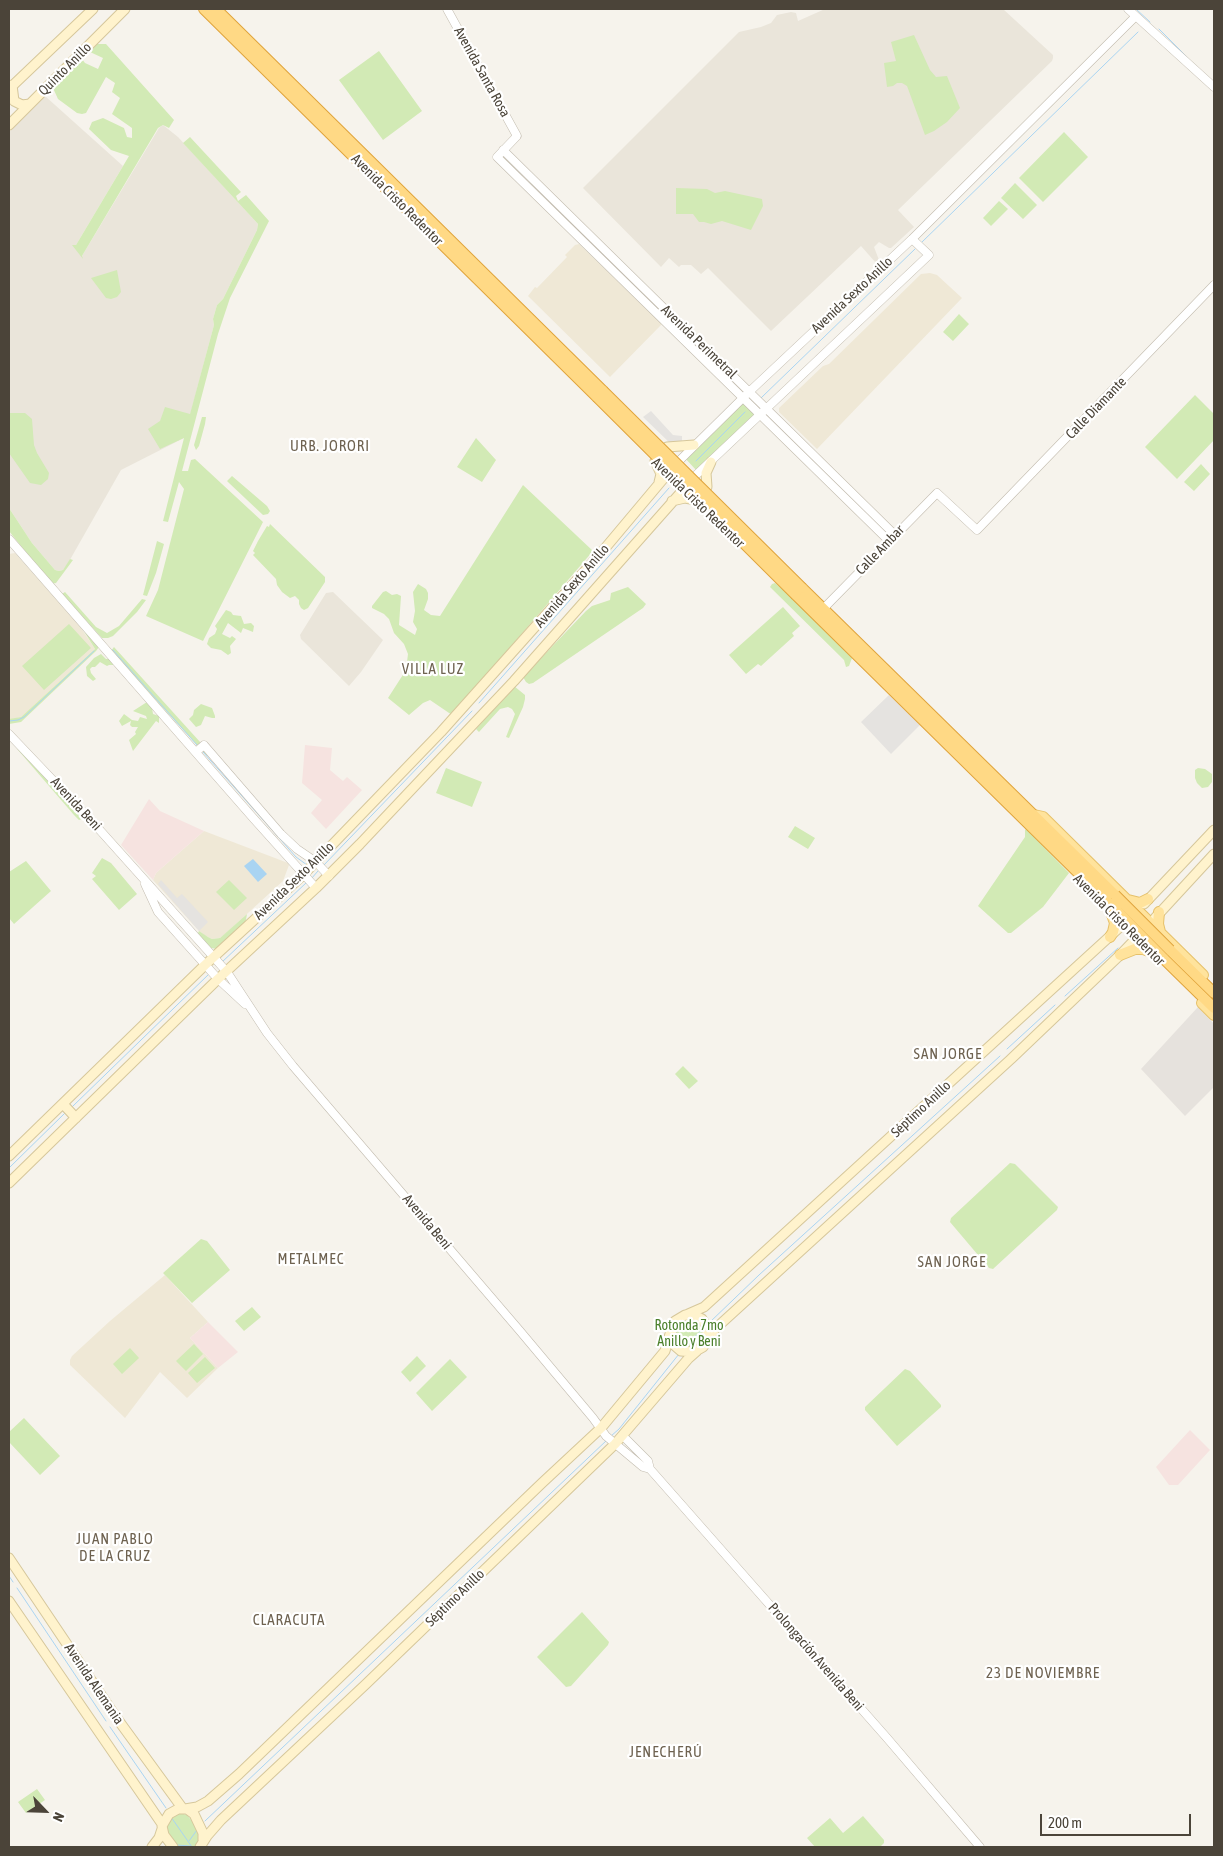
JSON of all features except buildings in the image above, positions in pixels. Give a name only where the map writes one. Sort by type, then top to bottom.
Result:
[{"type":"highway","name":"Avenida Cristo Redentor","points":[[203,9],[600,394],[799,591],[819,608],[1031,819],[1115,911],[1214,993]]},
{"type":"highway","name":"Avenida Cristo Redentor","points":[[216,9],[591,386]]},
{"type":"highway","name":"Avenida Cristo Redentor","points":[[1167,954],[1214,1008]]},
{"type":"main road","name":"Quinto Anillo","points":[[10,87],[93,9]]},
{"type":"main road","name":"Quinto Anillo","points":[[10,124],[108,27],[114,9]]},
{"type":"main road","points":[[108,27],[125,9]]},
{"type":"main road","points":[[10,87],[14,101],[22,105],[31,104]]},
{"type":"main road","points":[[9,103],[12,105],[14,113],[10,124]]},
{"type":"main road","name":"Avenida Cristo Redentor","points":[[591,386],[604,387],[680,460],[810,590],[819,608],[796,598],[655,461],[593,399],[591,386]]},
{"type":"main road","points":[[655,461],[663,463],[667,461],[669,455],[666,447],[694,446]]},
{"type":"main road","name":"Avenida Sexto Anillo","points":[[9,1183],[69,1110],[206,966],[317,864],[463,709],[601,553],[680,460]]},
{"type":"main road","points":[[655,461],[661,474],[658,485]]},
{"type":"main road","points":[[672,500],[685,498],[696,500],[695,488],[699,486],[707,487],[706,474],[711,462]]},
{"type":"main road","name":"Avenida Sexto Anillo","points":[[9,1156],[69,1110],[226,971],[315,887],[476,722],[695,476]]},
{"type":"main road","points":[[472,699],[473,706],[479,711],[486,711]]},
{"type":"main road","points":[[463,709],[470,709],[475,714],[476,722]]},
{"type":"main road","name":"Avenida Cristo Redentor","points":[[1214,987],[1043,817],[1031,819],[1031,832],[1115,911],[1151,952],[1214,1015]]},
{"type":"main road","points":[[1132,905],[1148,899],[1214,830]]},
{"type":"main road","points":[[1155,928],[1159,912],[1214,854]]},
{"type":"main road","points":[[1132,905],[1148,899]]},
{"type":"main road","points":[[1115,911],[1123,919],[1131,914],[1132,905]]},
{"type":"main road","points":[[1110,937],[1115,923],[1115,911]]},
{"type":"main road","name":"Séptimo Anillo","points":[[685,1315],[704,1307],[1110,937],[1115,911]]},
{"type":"main road","points":[[1155,928],[1158,924],[1159,912]]},
{"type":"main road","points":[[1140,940],[1143,934],[1150,928],[1155,928]]},
{"type":"main road","name":"Séptimo Anillo","points":[[707,1332],[715,1329],[922,1142],[1120,955],[1140,940]]},
{"type":"main road","points":[[1120,955],[1135,949],[1151,952]]},
{"type":"main road","points":[[685,1315],[696,1316],[707,1332],[700,1350],[694,1352],[682,1351],[672,1341],[670,1332],[675,1322],[685,1315]]},
{"type":"main road","name":"Séptimo Anillo","points":[[202,1845],[221,1820],[359,1690],[608,1437],[663,1354],[670,1332]]},
{"type":"main road","name":"Séptimo Anillo","points":[[162,1827],[170,1812],[197,1807],[208,1801],[239,1774],[542,1483],[608,1437],[623,1436],[688,1359],[700,1350]]},
{"type":"main road","name":"Avenida Alemania","points":[[9,1558],[116,1717],[184,1809],[194,1814],[203,1833],[202,1845]]},
{"type":"main road","name":"Avenida Alemania","points":[[9,1601],[162,1827],[173,1847]]},
{"type":"main road","points":[[152,1847],[159,1838],[162,1827]]},
{"type":"street","name":"Avenida Santa Rosa","points":[[447,9],[518,136],[503,150]]},
{"type":"street","points":[[1128,9],[1214,87]]},
{"type":"street","name":"Avenida Sexto Anillo","points":[[680,460],[749,392],[912,239],[1135,17]]},
{"type":"street","name":"Avenida Perimetral","points":[[889,541],[497,157],[503,150],[895,535]]},
{"type":"street","points":[[565,223],[571,216]]},
{"type":"street","name":"Avenida Sexto Anillo","points":[[695,476],[929,255],[912,239]]},
{"type":"street","name":"Calle Diamante","points":[[937,493],[977,530],[1214,285]]},
{"type":"street","points":[[637,294],[643,287]]},
{"type":"street","points":[[677,333],[683,326]]},
{"type":"street","points":[[717,373],[724,366]]},
{"type":"street","name":"Calle Ambar","points":[[819,608],[937,493]]},
{"type":"street","points":[[9,540],[315,887]]},
{"type":"street","name":"Avenida Beni","points":[[9,734],[70,798],[215,958],[226,971],[267,1033],[293,1066],[608,1437]]},
{"type":"street","points":[[196,752],[204,745],[281,834],[327,874]]},
{"type":"street","name":"Avenida Beni","points":[[140,875],[158,912],[217,978],[256,1015]]},
{"type":"street","name":"Prolongación Avenida Beni","points":[[623,1436],[648,1461],[650,1469],[887,1738],[980,1847]]},
{"type":"street","name":"Prolongación Avenida Beni","points":[[608,1437],[643,1467],[650,1469]]},
{"type":"shaded area","points":[[825,9],[1003,9],[1053,55],[1053,58],[898,210],[914,227],[891,248],[879,242],[874,247],[879,260],[876,263],[861,246],[771,331],[708,268],[701,274],[691,265],[681,265],[679,267],[669,258],[661,267],[583,188],[739,32],[771,23],[777,15],[791,12],[796,13],[798,21]]},
{"type":"shaded area","points":[[45,96],[123,166],[76,245],[82,256],[159,128],[163,125],[178,137],[258,224],[257,230],[223,299],[217,305],[213,319],[214,325],[184,438],[121,470],[67,565],[63,570],[59,571],[55,570],[32,543],[9,508],[9,132]]},
{"type":"shaded area","points":[[579,244],[662,324],[610,377],[528,296],[567,257],[565,255],[575,245]]},
{"type":"shaded area","points":[[930,273],[937,275],[962,298],[817,449],[779,412],[779,408],[823,366],[829,364],[921,274]]},
{"type":"shaded area","points":[[651,411],[673,435],[682,436],[682,448],[673,446],[643,417]]},
{"type":"shaded area","points":[[15,553],[77,622],[95,649],[21,717],[9,719],[9,554]]},
{"type":"shaded area","points":[[333,592],[383,640],[349,686],[301,639],[300,635],[326,593]]},
{"type":"shaded area","points":[[889,695],[920,725],[891,754],[861,722]]},
{"type":"shaded area","points":[[305,745],[332,748],[330,770],[343,781],[347,777],[362,790],[326,829],[311,813],[322,800],[302,783]]},
{"type":"shaded area","points":[[149,799],[160,811],[204,831],[156,873],[153,880],[121,845]]},
{"type":"shaded area","points":[[204,831],[289,865],[283,881],[225,934],[220,938],[212,939],[199,931],[153,880],[156,873]]},
{"type":"shaded area","points":[[161,880],[177,898],[182,894],[208,922],[199,931],[158,884]]},
{"type":"shaded area","points":[[1198,1007],[1214,1024],[1214,1087],[1185,1116],[1141,1069]]},
{"type":"shaded area","points":[[165,1275],[208,1322],[190,1338],[218,1368],[187,1398],[160,1372],[125,1418],[70,1365],[70,1360],[110,1321]]},
{"type":"shaded area","points":[[208,1322],[238,1352],[218,1368],[190,1338]]},
{"type":"shaded area","points":[[1190,1430],[1210,1450],[1178,1485],[1169,1485],[1156,1467]]},
{"type":"green space","points":[[914,35],[930,70],[936,77],[947,76],[960,108],[947,122],[925,135],[907,86],[897,83],[887,87],[884,63],[896,61],[891,42]]},
{"type":"green space","points":[[97,44],[106,44],[174,120],[169,128],[163,125],[158,128],[82,256],[83,259],[72,245],[76,245],[129,156],[111,150],[89,129],[92,122],[103,118],[124,128],[127,137],[132,138],[132,128],[112,114],[120,98],[112,92],[115,83],[106,77],[86,113],[82,114],[77,113],[58,99],[53,88],[82,59],[85,63],[98,69],[103,58],[90,52]]},
{"type":"green space","points":[[379,51],[422,111],[383,140],[339,80]]},
{"type":"green space","points":[[1064,132],[1088,157],[1043,202],[1019,178]]},
{"type":"green space","points":[[190,137],[241,192],[236,196],[238,201],[246,195],[269,221],[230,298],[218,334],[182,471],[188,471],[191,460],[195,459],[263,522],[203,641],[146,616],[158,590],[184,489],[179,482],[168,522],[163,521],[184,438],[160,449],[148,429],[160,421],[165,407],[190,414],[214,325],[213,319],[217,305],[223,299],[257,230],[258,224],[183,143]]},
{"type":"green space","points":[[1015,183],[1037,205],[1023,219],[1001,198]]},
{"type":"green space","points":[[676,188],[707,189],[715,193],[725,191],[762,199],[763,206],[751,230],[722,221],[711,224],[699,222],[693,214],[676,214]]},
{"type":"green space","points":[[999,201],[1008,209],[991,226],[983,218]]},
{"type":"green space","points":[[117,270],[121,292],[117,297],[106,298],[91,278]]},
{"type":"green space","points":[[959,314],[969,324],[953,341],[943,332]]},
{"type":"green space","points":[[1195,395],[1214,414],[1214,440],[1177,479],[1145,447]]},
{"type":"green space","points":[[743,402],[755,415],[696,470],[684,457]]},
{"type":"green space","points":[[9,413],[25,413],[32,419],[34,445],[49,473],[48,479],[41,485],[30,483],[9,453]]},
{"type":"green space","points":[[202,417],[206,417],[205,424],[199,446],[196,450],[194,445]]},
{"type":"green space","points":[[476,438],[496,460],[482,482],[457,467]]},
{"type":"green space","points":[[1201,464],[1210,474],[1194,491],[1184,482]]},
{"type":"green space","points":[[232,476],[267,506],[270,511],[268,514],[263,515],[227,481]]},
{"type":"green space","points":[[523,485],[593,551],[452,715],[430,700],[423,703],[409,715],[388,698],[406,670],[408,654],[404,644],[394,633],[389,619],[372,608],[372,606],[383,592],[386,591],[392,595],[397,594],[401,596],[399,625],[415,635],[417,629],[413,622],[415,611],[413,592],[418,584],[426,589],[428,593],[424,610],[431,615],[440,616]]},
{"type":"green space","points":[[9,508],[32,543],[55,570],[63,570],[70,559],[73,560],[56,583],[51,584],[9,531]]},
{"type":"green space","points":[[270,524],[325,577],[325,582],[308,608],[304,610],[295,596],[290,598],[282,592],[277,585],[276,579],[253,555],[258,541]]},
{"type":"green space","points":[[157,541],[164,544],[147,596],[143,595]]},
{"type":"green space","points":[[775,583],[793,598],[852,658],[849,666],[846,667],[844,660],[770,587]]},
{"type":"green space","points":[[628,587],[646,604],[643,608],[533,683],[529,684],[526,682],[523,677],[586,611],[592,606],[610,600],[611,593]]},
{"type":"green space","points":[[65,592],[96,627],[107,633],[119,626],[142,599],[146,600],[113,636],[102,638],[62,594]]},
{"type":"green space","points":[[783,607],[800,626],[792,633],[794,636],[761,666],[758,664],[746,674],[729,655]]},
{"type":"green space","points":[[226,610],[233,615],[241,616],[244,624],[251,623],[254,626],[253,632],[243,628],[241,633],[228,623],[222,634],[236,639],[230,646],[231,653],[228,655],[221,650],[211,648],[207,644],[209,638],[215,634],[217,629],[215,626]]},
{"type":"green space","points":[[69,624],[91,648],[44,690],[22,666]]},
{"type":"green space","points":[[80,625],[99,647],[21,722],[9,724],[9,719],[21,717],[95,649]]},
{"type":"green space","points":[[114,647],[210,753],[207,756],[111,651]]},
{"type":"green space","points":[[101,654],[114,665],[107,666],[100,662],[95,667],[92,667],[90,669],[91,673],[96,679],[93,681],[87,676],[86,667],[94,658]]},
{"type":"green space","points":[[514,686],[525,695],[525,699],[509,738],[506,737],[515,714],[508,707],[500,709],[479,732],[476,729]]},
{"type":"green space","points":[[147,702],[152,708],[153,714],[159,716],[159,723],[156,721],[133,751],[129,740],[136,734],[135,732],[138,727],[132,727],[130,725],[131,721],[122,726],[119,721],[124,714],[132,720],[138,721],[140,717],[147,719],[146,716],[133,711]]},
{"type":"green space","points":[[201,704],[212,708],[215,718],[205,716],[201,725],[196,727],[189,719],[193,715],[194,710]]},
{"type":"green space","points":[[11,740],[76,809],[82,819],[79,820],[74,815]]},
{"type":"green space","points":[[446,768],[482,782],[472,807],[436,793]]},
{"type":"green space","points":[[1198,768],[1205,769],[1212,774],[1212,782],[1208,787],[1202,788],[1197,783],[1195,770]]},
{"type":"green space","points":[[795,826],[815,838],[808,849],[788,837]]},
{"type":"green space","points":[[1026,829],[1069,873],[1043,907],[1011,933],[1008,933],[978,906],[1025,837]]},
{"type":"green space","points":[[102,858],[111,863],[137,894],[119,910],[92,879],[96,876],[92,873]]},
{"type":"green space","points":[[26,861],[51,891],[14,924],[9,918],[9,872]]},
{"type":"green space","points":[[229,880],[247,898],[234,910],[216,892]]},
{"type":"green space","points":[[247,914],[245,925],[217,949],[211,948],[197,935],[199,931],[212,939],[220,938]]},
{"type":"green space","points":[[683,1066],[698,1081],[689,1089],[675,1074]]},
{"type":"green space","points":[[1010,1163],[1015,1164],[1058,1207],[993,1269],[989,1268],[950,1222],[951,1218]]},
{"type":"green space","points":[[201,1239],[207,1241],[230,1270],[192,1303],[163,1273]]},
{"type":"green space","points":[[252,1307],[261,1317],[244,1331],[235,1321]]},
{"type":"green space","name":"Rotonda 7mo Anillo y Beni","points":[[689,1319],[695,1320],[703,1328],[703,1340],[695,1348],[689,1349],[683,1348],[675,1340],[674,1334],[675,1328],[683,1320]]},
{"type":"green space","points":[[194,1344],[203,1354],[186,1371],[176,1361]]},
{"type":"green space","points":[[130,1348],[139,1358],[122,1374],[113,1364]]},
{"type":"green space","points":[[417,1356],[426,1366],[410,1382],[401,1372]]},
{"type":"green space","points":[[205,1357],[215,1368],[197,1383],[188,1373]]},
{"type":"green space","points":[[450,1359],[467,1377],[432,1411],[416,1393]]},
{"type":"green space","points":[[905,1369],[910,1371],[941,1407],[897,1446],[865,1410],[865,1407]]},
{"type":"green space","points":[[24,1418],[60,1456],[40,1475],[9,1442],[9,1432]]},
{"type":"green space","points":[[582,1612],[609,1642],[571,1686],[566,1687],[537,1657]]},
{"type":"green space","points":[[37,1789],[45,1800],[26,1813],[18,1802]]},
{"type":"green space","points":[[180,1813],[187,1815],[197,1827],[201,1838],[196,1847],[177,1847],[167,1832],[166,1827],[170,1819]]},
{"type":"green space","points":[[863,1816],[884,1840],[880,1847],[815,1847],[807,1838],[830,1818],[843,1833]]},
{"type":"water","points":[[253,859],[267,874],[258,882],[244,866]]},
{"type":"waterway","points":[[1136,9],[1150,22]]},
{"type":"waterway","points":[[1159,29],[1188,58]]},
{"type":"waterway","points":[[921,243],[1138,32]]},
{"type":"waterway","points":[[761,398],[915,249]]},
{"type":"waterway","points":[[696,461],[745,412]]},
{"type":"waterway","points":[[479,703],[669,488]]},
{"type":"waterway","points":[[113,650],[197,745]]},
{"type":"waterway","points":[[9,721],[24,717],[94,651]]},
{"type":"waterway","points":[[323,866],[472,711]]},
{"type":"waterway","points":[[203,752],[296,857],[307,865]]},
{"type":"waterway","points":[[311,879],[318,871]]},
{"type":"waterway","points":[[221,963],[306,883]]},
{"type":"waterway","points":[[1065,996],[1118,948]]},
{"type":"waterway","points":[[72,1107],[209,974]]},
{"type":"waterway","points":[[1007,1049],[1055,1005]]},
{"type":"waterway","points":[[709,1323],[759,1275],[1000,1056]]},
{"type":"waterway","points":[[9,1168],[65,1113]]},
{"type":"waterway","points":[[684,1347],[703,1329]]},
{"type":"waterway","points":[[611,1436],[619,1429],[679,1354]]},
{"type":"waterway","points":[[205,1821],[607,1440]]},
{"type":"waterway","points":[[9,1576],[13,1582]]},
{"type":"waterway","points":[[17,1588],[106,1721]]},
{"type":"waterway","points":[[110,1727],[166,1808]]},
{"type":"waterway","points":[[171,1817],[192,1847]]},
{"type":"waterway","points":[[189,1841],[197,1830]]},
{"type":"waterway","points":[[177,1845],[190,1846]]},
{"type":"district","name":"URB. JORORI","points":[[330,446]]},
{"type":"district","name":"VILLA LUZ","points":[[433,669]]},
{"type":"district","name":"SAN JORGE","points":[[948,1054]]},
{"type":"district","name":"METALMEC","points":[[311,1259]]},
{"type":"district","name":"SAN JORGE","points":[[952,1262]]},
{"type":"district","name":"JUAN PABLO DE LA CRUZ","points":[[115,1548]]},
{"type":"district","name":"CLARACUTA","points":[[289,1620]]},
{"type":"district","name":"23 DE NOVIEMBRE","points":[[1043,1673]]},
{"type":"district","name":"JENECHERÚ","points":[[666,1752]]}]
